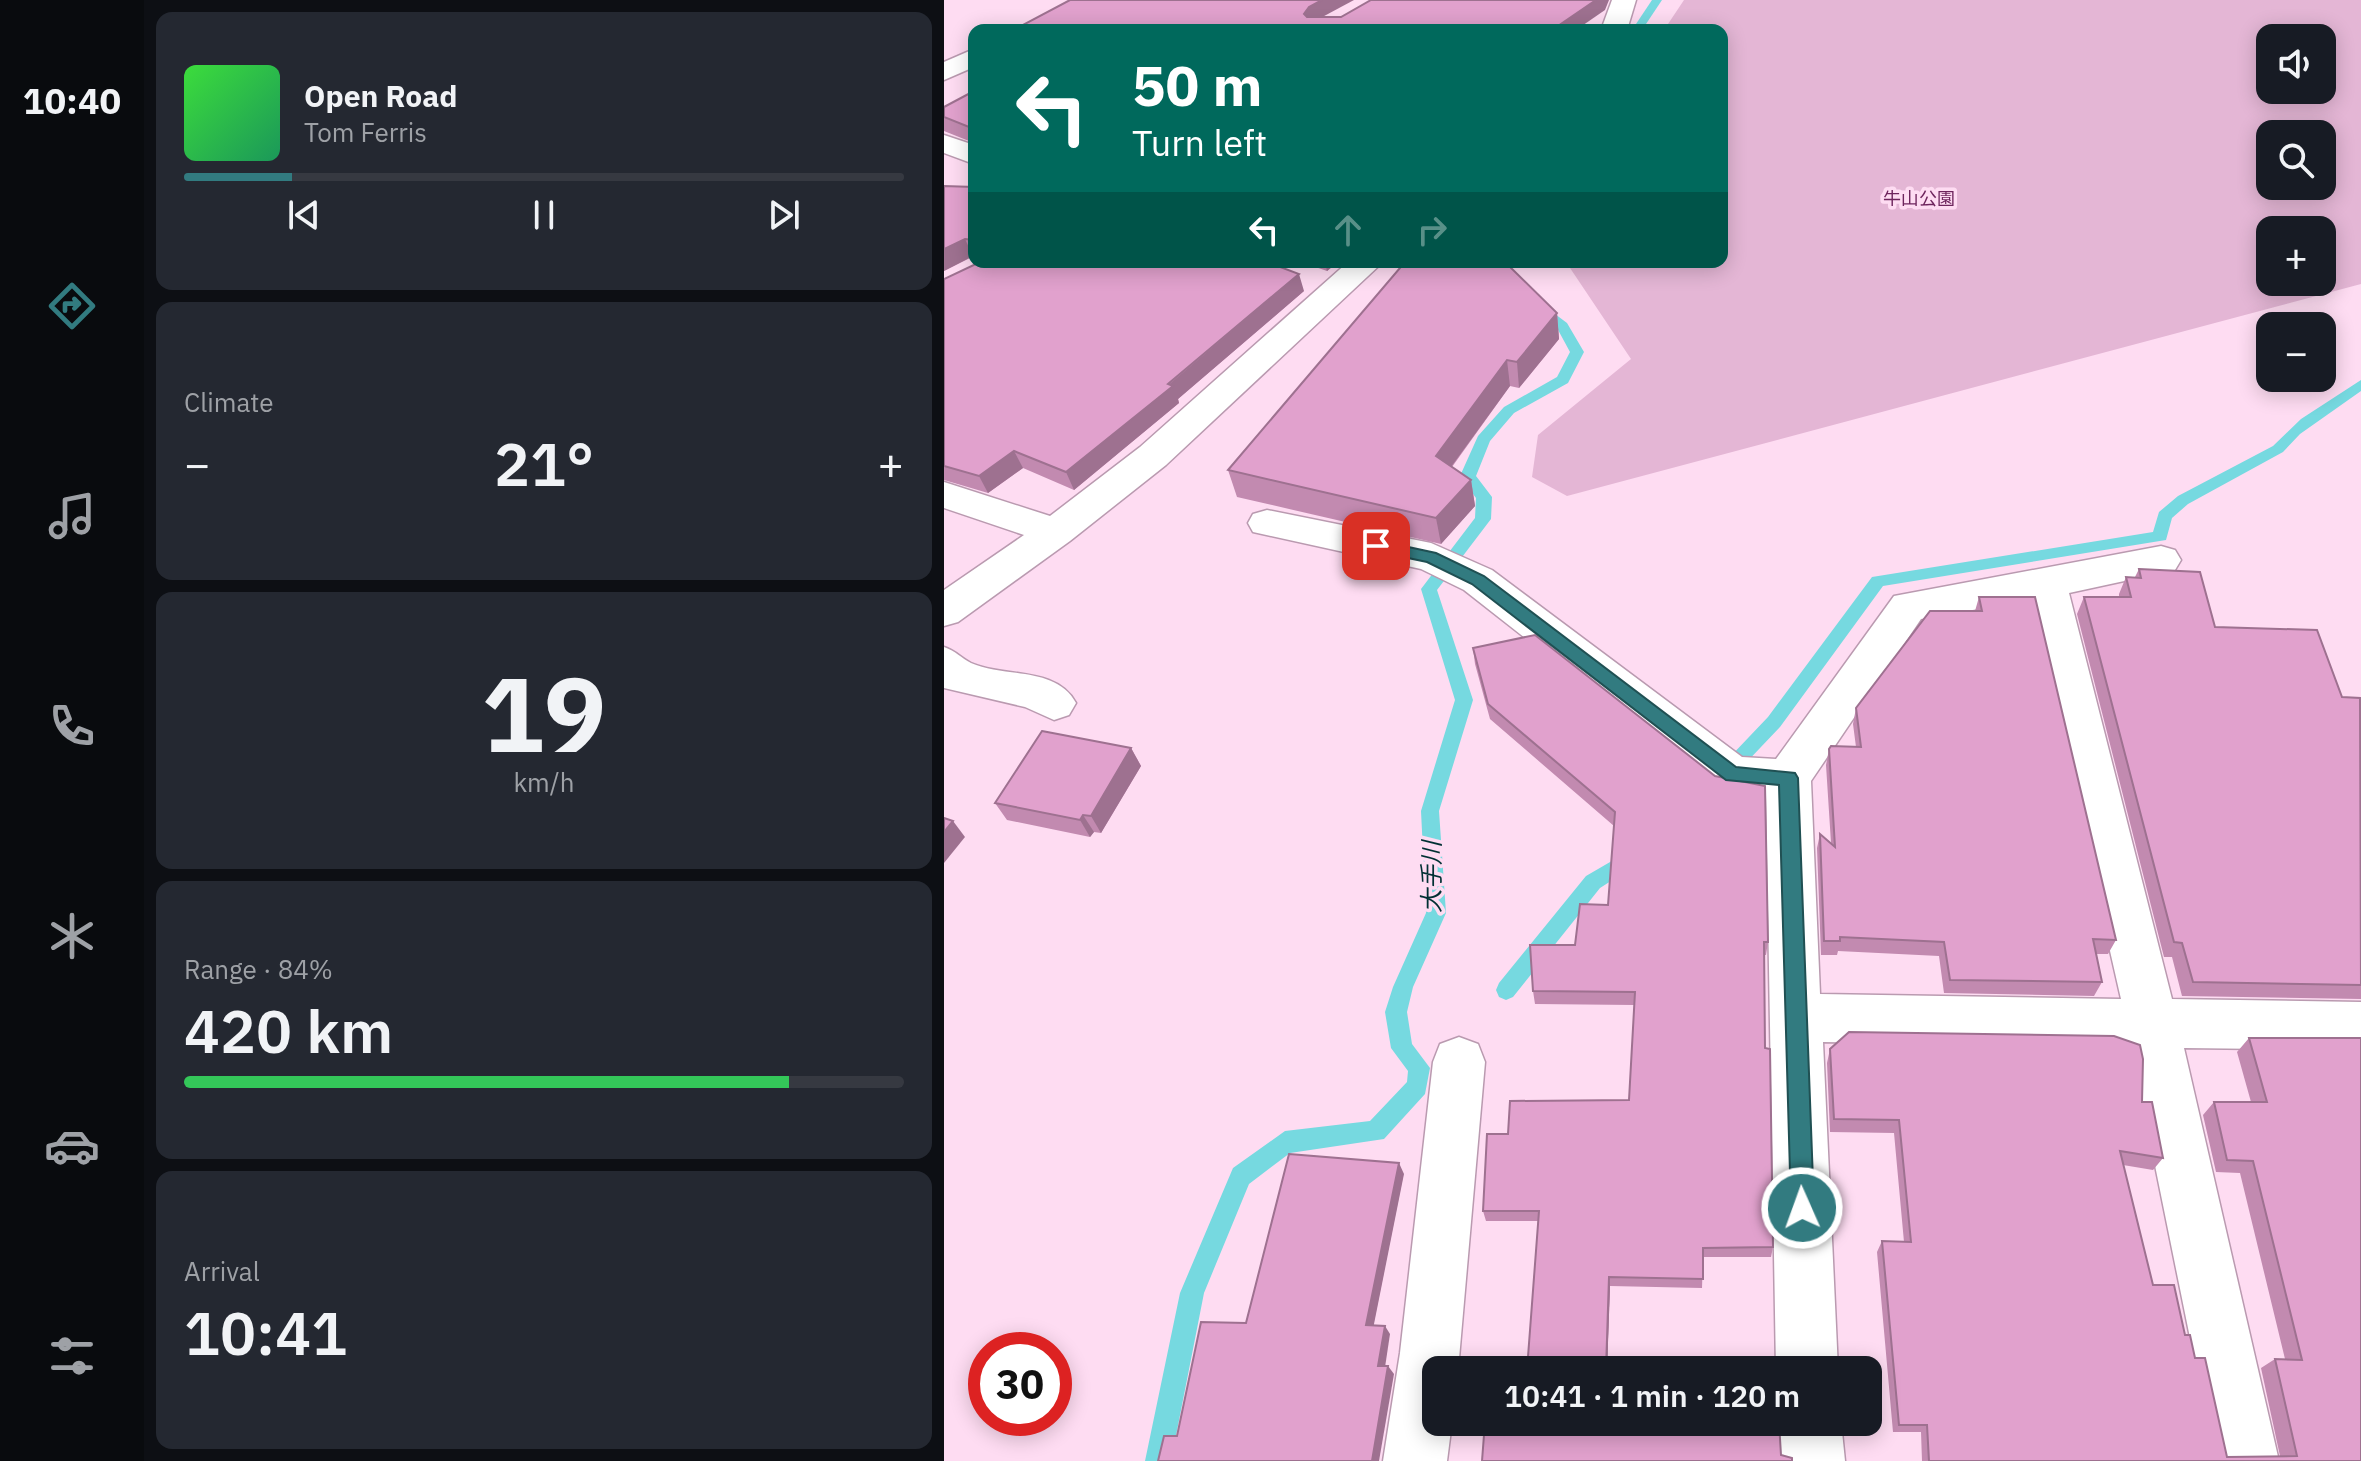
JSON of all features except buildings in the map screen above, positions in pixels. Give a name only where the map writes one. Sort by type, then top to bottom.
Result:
[{"type":"street","points":[[1616,24],[1624,0]]},
{"type":"street","points":[[944,72],[968,60]]},
{"type":"street","points":[[944,143],[968,153]]},
{"type":"street","points":[[944,611],[1056,532],[1153,456],[1322,284],[1355,268]]},
{"type":"street","points":[[944,495],[1056,532]]},
{"type":"street","points":[[1267,523],[1431,557],[1478,580],[1732,775],[1788,778]]},
{"type":"street","points":[[1807,1356],[1788,778],[1908,606],[2161,560]]},
{"type":"street","points":[[2046,583],[2152,1021],[2247,1461]]},
{"type":"street","points":[[944,663],[956,676],[1035,693],[1054,703]]},
{"type":"street","points":[[1797,1018],[2361,1026]]},
{"type":"street","points":[[1415,1461],[1430,1353],[1459,1062]]},
{"type":"street","points":[[1811,1436],[1813,1461]]},
{"type":"green space","name":"牛山公園","points":[[1684,0],[2361,0],[2361,284],[2336,291],[2336,216],[2256,216],[2256,296],[2316,296],[1567,496],[1532,477],[1538,435],[1631,359],[1570,268],[1728,268],[1728,24],[1668,24]]},
{"type":"waterway","name":"大手川","points":[[1641,24],[1657,0]]},
{"type":"waterway","name":"大手川","points":[[1158,1461],[1192,1293],[1241,1176],[1285,1142],[1376,1131],[1417,1087],[1419,1068],[1402,1048],[1396,1012],[1403,987],[1436,913],[1430,811],[1464,700],[1429,589],[1483,519],[1484,497],[1468,476],[1483,439],[1509,410],[1563,380],[1577,352],[1562,326],[1539,306]]},
{"type":"waterway","points":[[1735,763],[1774,722],[1878,581],[2160,536],[2165,516],[2183,500],[2278,449],[2295,431],[2361,384]]},
{"type":"waterway","points":[[1506,990],[1593,882],[1629,859]]},
{"type":"route","points":[[1376,546],[1431,557],[1478,580],[1732,775],[1788,778],[1802,1208]]}]
